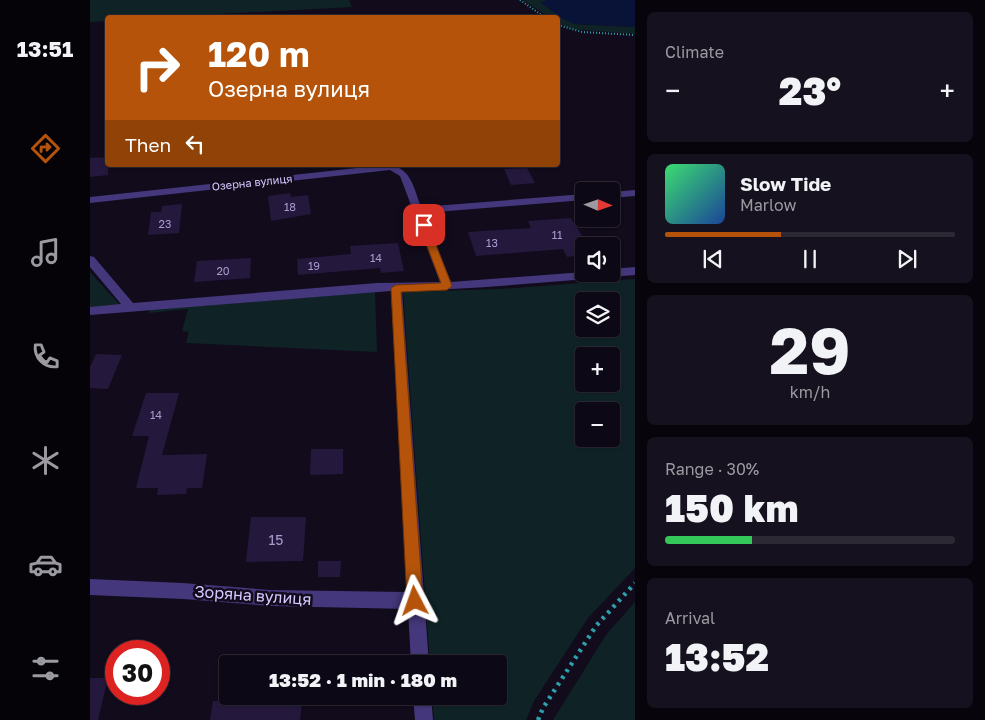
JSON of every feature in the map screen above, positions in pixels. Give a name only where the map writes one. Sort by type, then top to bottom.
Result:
[{"type":"street","name":"Озерна вулиця","points":[[90,200],[382,167]]},
{"type":"street","name":"Озерна вулиця","points":[[393,167],[404,174],[447,286]]},
{"type":"street","points":[[620,195],[635,194]]},
{"type":"street","points":[[418,210],[575,198]]},
{"type":"street","points":[[90,260],[130,307]]},
{"type":"street","points":[[620,273],[635,272]]},
{"type":"street","points":[[90,311],[377,287],[447,286],[575,276]]},
{"type":"street","points":[[396,288],[419,655]]},
{"type":"street","name":"Зоряна вулиця","points":[[90,587],[183,591],[270,598],[415,601]]},
{"type":"street","points":[[423,705],[424,720]]},
{"type":"path","points":[[520,0],[542,15]]},
{"type":"path","points":[[560,26],[582,32],[635,35]]},
{"type":"path","points":[[538,720],[543,708],[596,626],[635,583]]},
{"type":"green space","points":[[90,0],[349,0],[352,7],[201,15],[105,15],[105,21],[90,22]]},
{"type":"green space","points":[[523,0],[602,0],[574,24],[635,27],[635,34],[571,29],[560,24],[560,15],[546,15]]},
{"type":"green space","points":[[90,272],[120,305],[90,308]]},
{"type":"green space","points":[[635,279],[635,568],[588,618],[534,701],[526,720],[434,720],[433,705],[507,705],[507,655],[429,655],[403,292],[500,289],[620,282],[620,280]]},
{"type":"green space","points":[[375,292],[377,352],[186,343],[189,332],[182,331],[188,309],[149,313],[149,310]]},
{"type":"green space","points":[[635,602],[635,720],[553,720],[606,635]]},
{"type":"water","points":[[546,0],[635,0],[635,27],[574,24],[563,19],[541,3]]},
{"type":"building","points":[[105,157],[105,167],[108,167],[108,175],[90,177],[90,158]]},
{"type":"building","points":[[527,168],[535,183],[511,185],[504,169]]},
{"type":"building","points":[[290,193],[291,197],[308,195],[311,214],[271,221],[268,196]]},
{"type":"building","points":[[182,204],[179,233],[148,235],[151,212],[161,212],[162,206]]},
{"type":"building","points":[[571,218],[575,228],[577,228],[583,237],[575,237],[575,256],[567,257],[563,249],[476,256],[468,232],[531,228],[528,221]]},
{"type":"building","points":[[398,243],[404,271],[381,273],[380,268],[298,275],[297,259],[351,254],[350,246]]},
{"type":"building","points":[[251,258],[250,278],[194,282],[197,261]]},
{"type":"building","points":[[96,354],[122,355],[108,389],[90,388],[90,367]]},
{"type":"building","points":[[146,393],[179,393],[162,455],[207,454],[202,488],[187,488],[186,494],[157,495],[158,488],[136,488],[149,436],[132,436]]},
{"type":"building","points":[[311,449],[343,449],[343,474],[310,475]]},
{"type":"building","points":[[251,517],[306,517],[303,561],[246,562]]},
{"type":"building","points":[[318,561],[341,561],[340,577],[318,577]]},
{"type":"building","points":[[90,678],[105,678],[105,691],[98,720],[90,720]]},
{"type":"building","points":[[213,701],[219,701],[219,705],[302,705],[300,720],[210,720]]},
{"type":"route","points":[[415,601],[396,288],[447,286],[424,225]]}]
